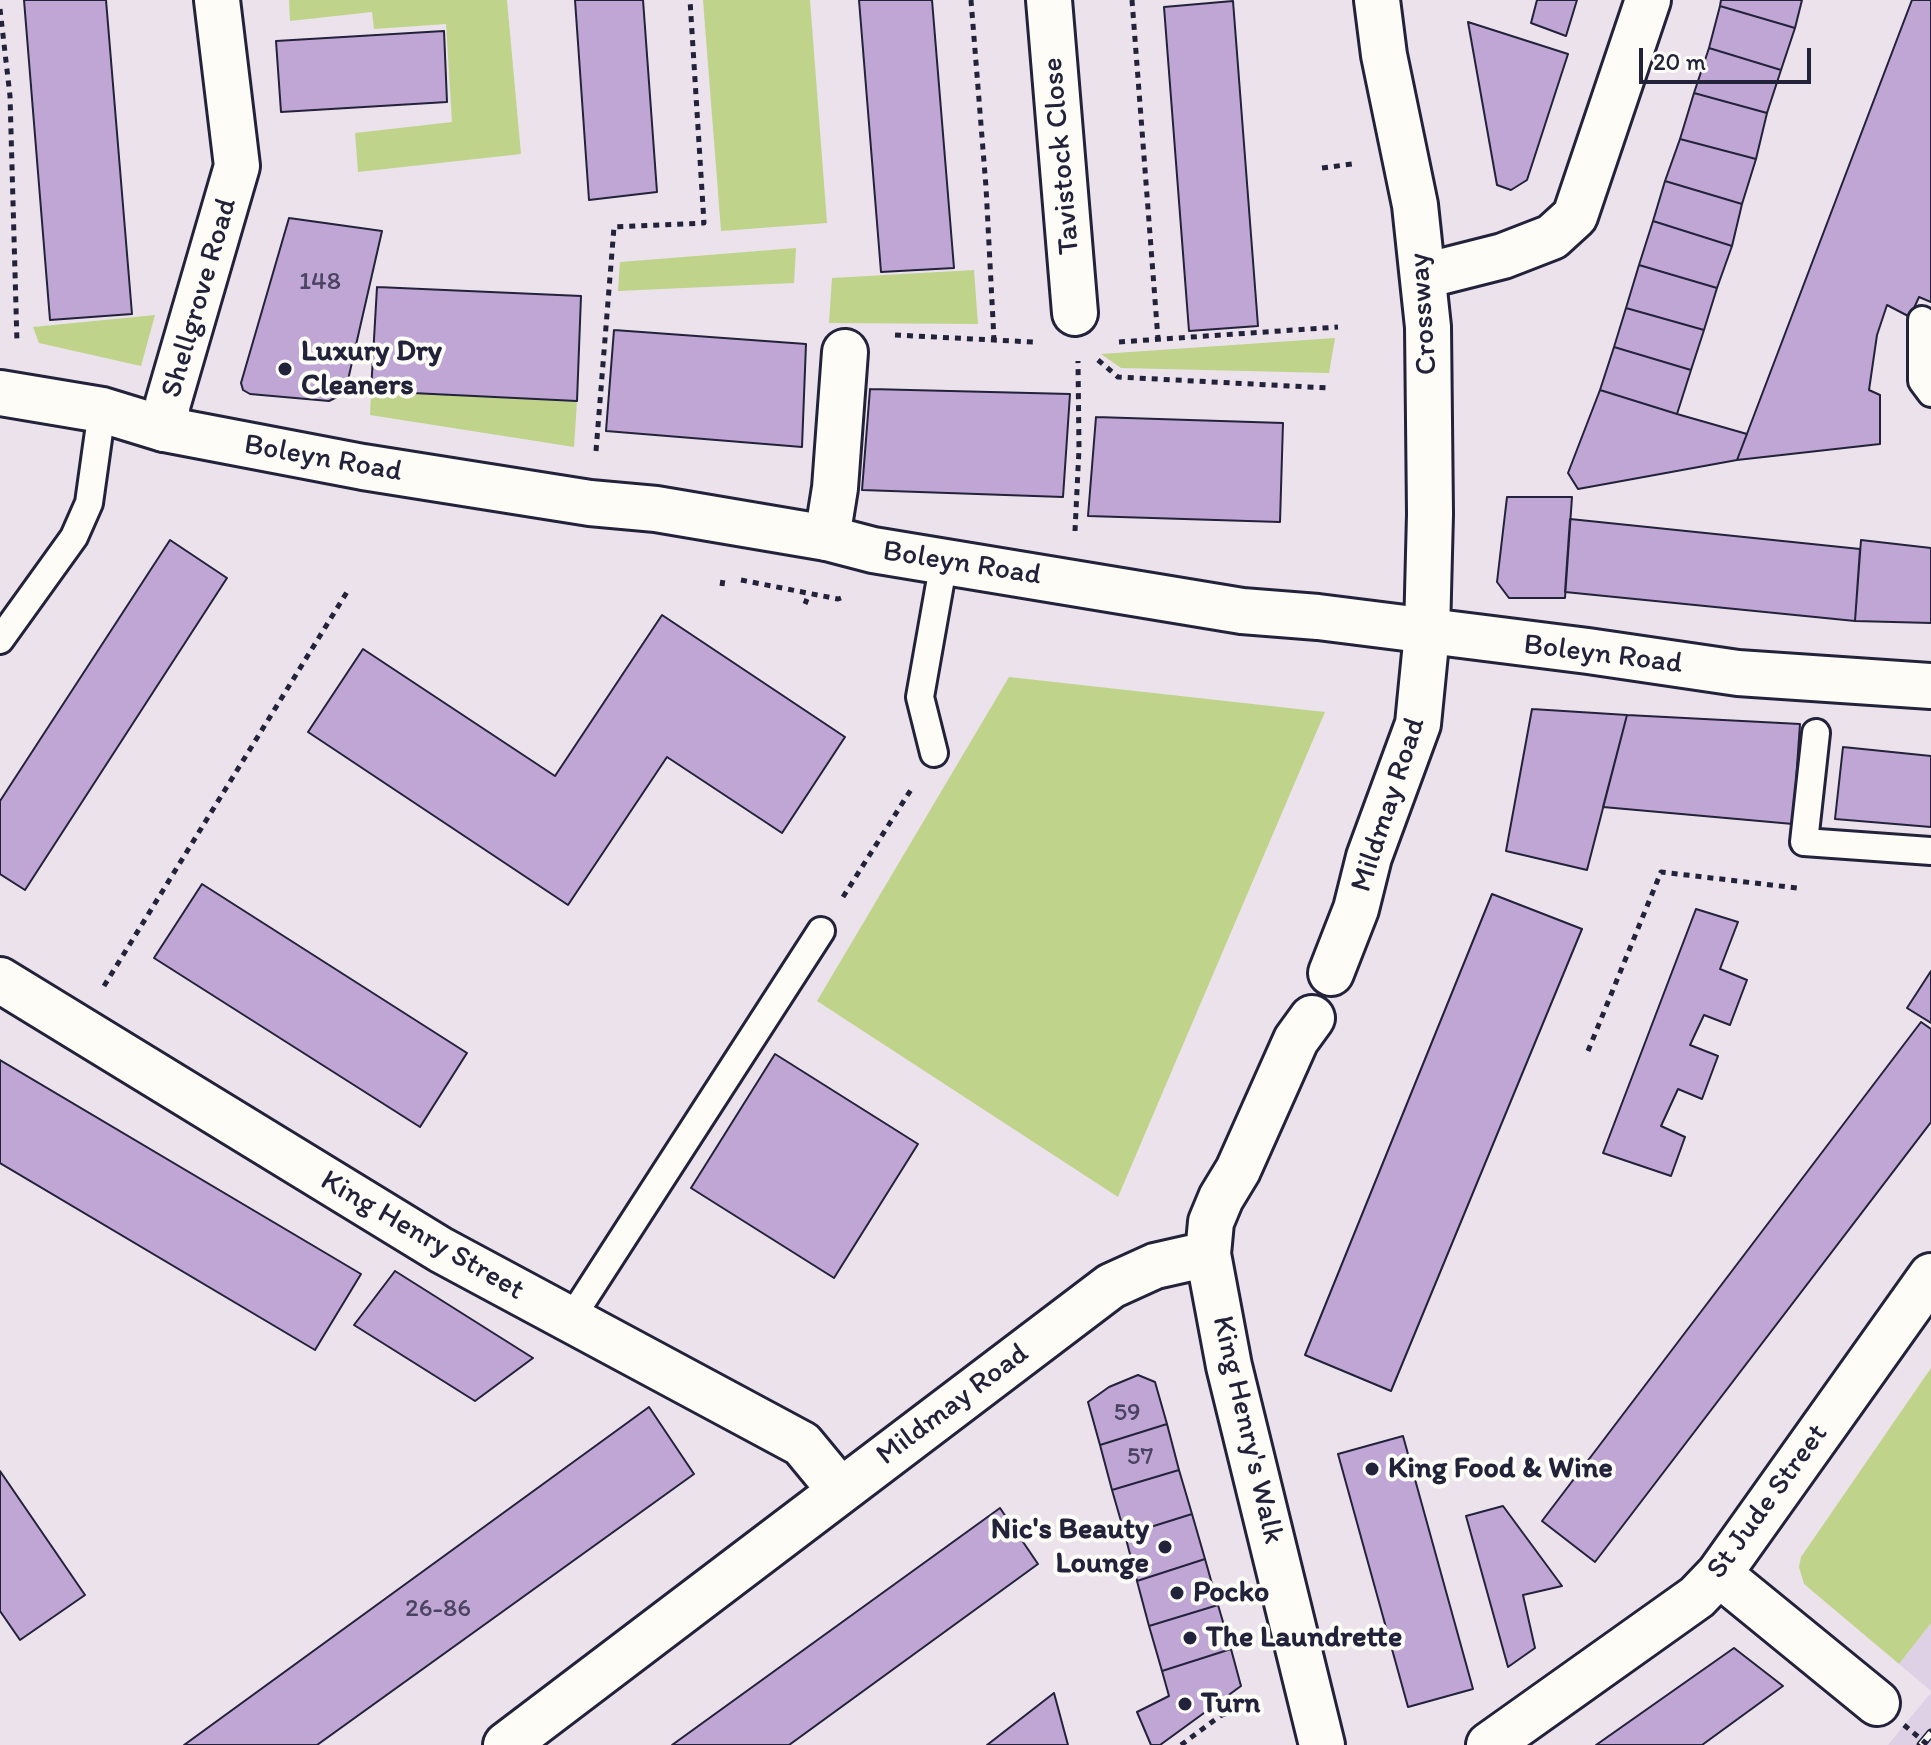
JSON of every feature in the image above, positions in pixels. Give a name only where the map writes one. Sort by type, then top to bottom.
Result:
[{"type":"street","name":"Shellgrove Road","points":[[164,429],[168,403],[237,166],[217,0]]},
{"type":"street","name":"Tavistock Close","points":[[1049,0],[1082,333]]},
{"type":"street","name":"Crossway","points":[[1377,0],[1384,55],[1415,205],[1424,276],[1428,327],[1430,486],[1427,633]]},
{"type":"street","points":[[1424,276],[1503,256],[1552,237],[1575,216],[1648,0]]},
{"type":"street","points":[[827,538],[835,488],[845,352]]},
{"type":"street","name":"Boleyn Road","points":[[0,393],[102,410],[164,429],[363,467],[590,503],[656,509],[827,538],[873,550],[1242,611],[1318,617],[1738,673],[1931,686]]},
{"type":"street","name":"Mildmay Road","points":[[1331,973],[1356,909],[1369,857],[1418,724],[1427,633]]},
{"type":"street","name":"King Henry Street","points":[[0,980],[369,1207],[570,1320],[802,1444],[840,1490]]},
{"type":"street","points":[[1208,1254],[1211,1222],[1221,1198],[1238,1170],[1296,1040],[1312,1018]]},
{"type":"street","name":"Mildmay Road","points":[[506,1745],[1111,1286],[1155,1266],[1208,1254]]},
{"type":"street","name":"King Henry's Walk","points":[[1208,1254],[1229,1366],[1322,1745]]},
{"type":"street","name":"St Jude Street","points":[[1489,1745],[1684,1606],[1719,1574],[1931,1276]]},
{"type":"street","points":[[1719,1574],[1891,1714]]},
{"type":"lane","points":[[1922,320],[1922,381],[1931,393]]},
{"type":"lane","points":[[0,640],[74,537],[89,503],[102,410]]},
{"type":"lane","points":[[934,753],[920,697],[944,561]]},
{"type":"lane","points":[[1816,733],[1804,842],[1931,851]]},
{"type":"lane","points":[[570,1320],[821,931]]},
{"type":"path","points":[[590,503],[614,227],[704,223],[690,0]]},
{"type":"path","points":[[971,0],[994,340]]},
{"type":"path","points":[[1132,0],[1158,339]]},
{"type":"path","points":[[0,9],[10,96],[17,344]]},
{"type":"path","points":[[0,97],[10,96]]},
{"type":"path","points":[[1322,168],[1352,164]]},
{"type":"path","points":[[1082,333],[1118,377],[1328,388]]},
{"type":"path","points":[[1072,582],[1079,449],[1078,359]]},
{"type":"path","points":[[79,1029],[347,592]]},
{"type":"path","points":[[821,931],[934,753]]},
{"type":"path","points":[[1588,1051],[1661,872],[1799,888],[1804,842]]},
{"type":"path","points":[[1181,1745],[1220,1716],[1243,1707]]},
{"type":"path","points":[[1891,1714],[1928,1745]]},
{"type":"shaded area","points":[[1931,1623],[1931,1691],[1899,1664]]},
{"type":"shaded area","points":[[1931,1693],[1931,1745],[1888,1745],[1904,1725]]},
{"type":"green space","points":[[289,0],[507,0],[521,154],[358,172],[355,133],[452,122],[446,24],[374,29],[372,12],[290,21]]},
{"type":"green space","points":[[703,0],[810,0],[827,223],[721,231]]},
{"type":"green space","points":[[796,248],[794,283],[618,291],[620,262]]},
{"type":"green space","points":[[974,270],[978,324],[829,323],[832,278]]},
{"type":"green space","points":[[155,315],[141,366],[39,343],[33,327]]},
{"type":"green space","points":[[1335,338],[1329,373],[1121,368],[1101,354]]},
{"type":"green space","points":[[371,391],[577,401],[574,447],[370,415]]},
{"type":"green space","points":[[1009,677],[1325,712],[1118,1197],[817,1001]]},
{"type":"green space","points":[[1931,1368],[1931,1623],[1899,1664],[1804,1584],[1799,1567],[1801,1557]]},
{"type":"building","points":[[24,0],[106,0],[132,314],[50,320]]},
{"type":"building","points":[[575,0],[643,0],[657,192],[589,200]]},
{"type":"building","points":[[859,0],[932,0],[954,268],[881,272]]},
{"type":"building","points":[[1537,0],[1577,0],[1566,36],[1531,23]]},
{"type":"building","points":[[1721,0],[1802,0],[1795,28],[1720,6]]},
{"type":"building","points":[[1912,0],[1931,0],[1931,302],[1919,297],[1910,317],[1887,305],[1877,335],[1869,390],[1880,395],[1880,444],[1737,460]]},
{"type":"building","points":[[1233,1],[1258,326],[1189,331],[1164,7]]},
{"type":"building","points":[[1720,6],[1795,28],[1781,70],[1709,48]]},
{"type":"building","points":[[1468,22],[1568,54],[1527,180],[1511,190],[1497,185]]},
{"type":"building","points":[[444,31],[447,102],[281,112],[276,41]]},
{"type":"building","points":[[1709,48],[1781,70],[1767,113],[1694,93]]},
{"type":"building","points":[[1694,93],[1767,113],[1756,159],[1680,139]]},
{"type":"building","points":[[1680,139],[1756,159],[1742,204],[1665,181]]},
{"type":"building","points":[[1665,181],[1742,204],[1732,246],[1653,221]]},
{"type":"building","points":[[289,218],[382,231],[345,393],[329,401],[250,394],[243,390],[241,383]]},
{"type":"building","points":[[1653,221],[1732,246],[1717,288],[1639,265]]},
{"type":"building","points":[[1639,265],[1717,288],[1704,330],[1626,308]]},
{"type":"building","points":[[377,287],[581,296],[577,401],[371,391]]},
{"type":"building","points":[[1626,308],[1704,330],[1691,370],[1614,347]]},
{"type":"building","points":[[614,330],[806,344],[802,447],[606,431]]},
{"type":"building","points":[[1614,347],[1691,370],[1677,414],[1600,390]]},
{"type":"building","points":[[870,389],[1070,394],[1063,497],[862,490]]},
{"type":"building","points":[[1600,390],[1747,434],[1737,460],[1578,489],[1568,473]]},
{"type":"building","points":[[1096,417],[1283,423],[1280,522],[1088,516]]},
{"type":"building","points":[[1507,497],[1572,497],[1565,598],[1509,598],[1497,582]]},
{"type":"building","points":[[1570,519],[1860,549],[1855,621],[1565,592]]},
{"type":"building","points":[[170,540],[227,578],[25,890],[0,874],[0,801]]},
{"type":"building","points":[[1861,540],[1931,548],[1931,623],[1855,621]]},
{"type":"building","points":[[662,615],[845,737],[782,833],[667,757],[568,905],[308,732],[363,649],[555,776]]},
{"type":"building","points":[[1532,709],[1627,715],[1587,870],[1506,851]]},
{"type":"building","points":[[1627,715],[1800,724],[1793,824],[1603,807]]},
{"type":"building","points":[[1843,747],[1931,756],[1931,827],[1835,819]]},
{"type":"building","points":[[202,884],[467,1053],[420,1127],[154,958]]},
{"type":"building","points":[[1492,894],[1582,929],[1391,1391],[1305,1355]]},
{"type":"building","points":[[1696,909],[1738,922],[1720,969],[1747,980],[1730,1025],[1704,1015],[1690,1045],[1718,1056],[1702,1099],[1678,1089],[1661,1126],[1685,1137],[1671,1176],[1603,1153]]},
{"type":"building","points":[[1931,971],[1931,1023],[1907,1008]]},
{"type":"building","points":[[1921,1022],[1931,1029],[1931,1122],[1595,1562],[1542,1521]]},
{"type":"building","points":[[775,1054],[918,1144],[834,1278],[691,1188]]},
{"type":"building","points":[[0,1060],[361,1274],[315,1350],[0,1163]]},
{"type":"building","points":[[395,1271],[533,1358],[475,1401],[354,1325]]},
{"type":"building","points":[[1138,1375],[1155,1382],[1167,1424],[1100,1445],[1088,1402],[1109,1387]]},
{"type":"building","points":[[649,1407],[694,1474],[317,1745],[184,1745]]},
{"type":"building","points":[[1167,1424],[1179,1470],[1112,1490],[1100,1445]]},
{"type":"building","points":[[1403,1436],[1473,1689],[1408,1707],[1338,1454]]},
{"type":"building","points":[[1179,1470],[1192,1514],[1125,1535],[1112,1490]]},
{"type":"building","points":[[0,1471],[85,1595],[20,1640],[0,1611]]},
{"type":"building","points":[[1503,1506],[1562,1586],[1523,1595],[1535,1648],[1508,1667],[1466,1516]]},
{"type":"building","points":[[1000,1508],[1038,1564],[789,1745],[672,1745]]},
{"type":"building","name":"Nic's Beauty Lounge","points":[[1192,1514],[1205,1559],[1137,1581],[1125,1535]]},
{"type":"building","name":"Pocko","points":[[1205,1559],[1218,1605],[1149,1626],[1137,1581]]},
{"type":"building","name":"The Laundrette","points":[[1218,1605],[1231,1649],[1162,1671],[1149,1626]]},
{"type":"building","points":[[1734,1648],[1783,1686],[1702,1745],[1596,1745]]},
{"type":"building","name":"Turn","points":[[1231,1649],[1241,1686],[1160,1745],[1151,1745],[1137,1712],[1169,1696],[1162,1671]]},
{"type":"building","points":[[1054,1693],[1068,1745],[987,1745]]},
{"type":"railway","points":[[1921,1745],[1931,1733]]},
{"type":"place","name":"Luxury Dry Cleaners","points":[[285,369]]},
{"type":"place","name":"King Food & Wine","points":[[1372,1469]]},
{"type":"place","name":"Nic's Beauty Lounge","points":[[1165,1547]]},
{"type":"place","name":"Pocko","points":[[1177,1593]]},
{"type":"place","name":"The Laundrette","points":[[1190,1638]]},
{"type":"place","name":"Turn","points":[[1185,1704]]}]
